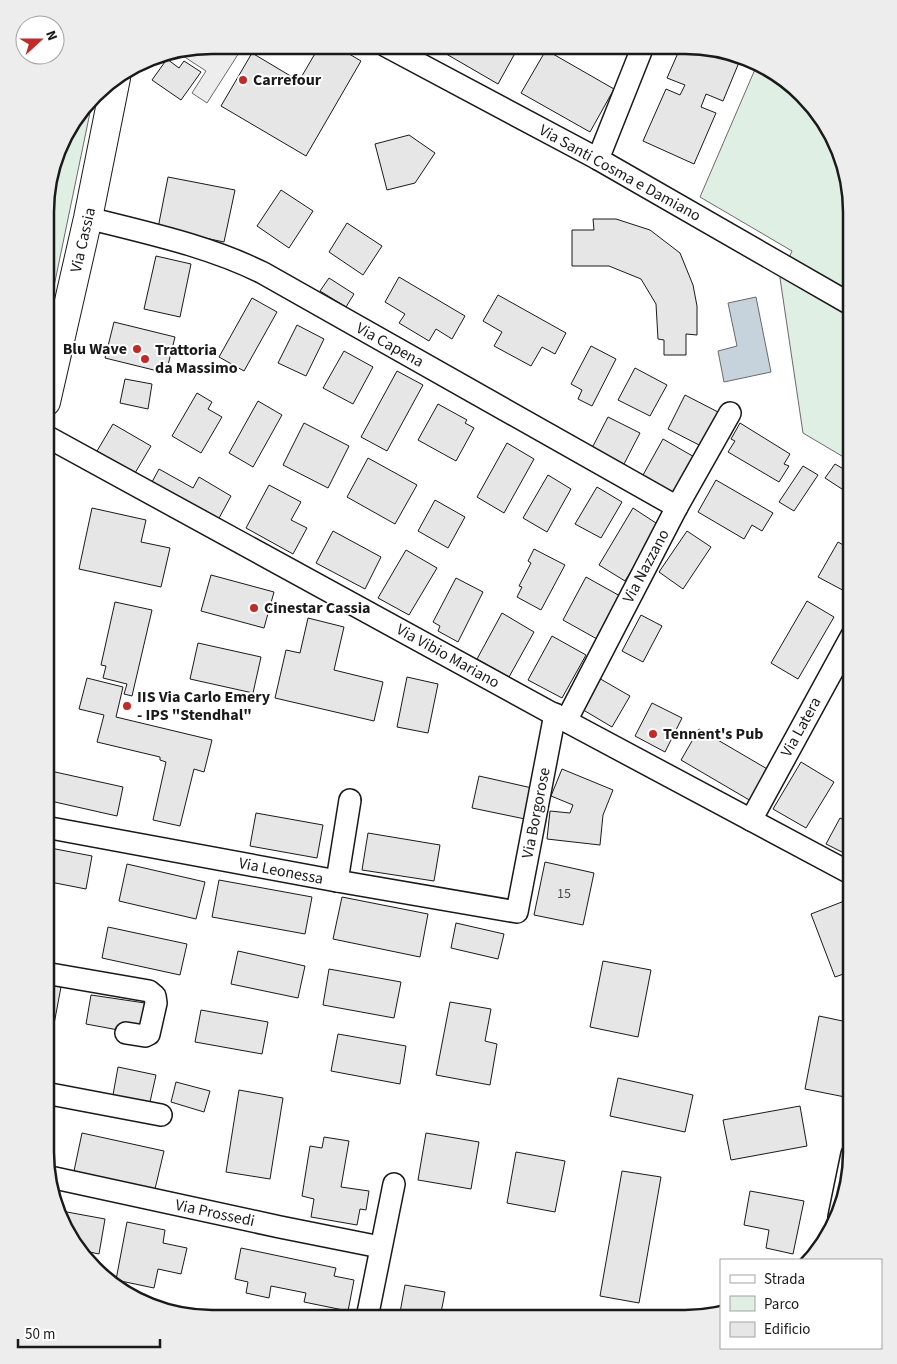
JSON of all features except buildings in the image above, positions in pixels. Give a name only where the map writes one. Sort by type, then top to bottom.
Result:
[{"type":"main road","name":"Via Cassia","points":[[54,367],[88,218],[114,88]]},
{"type":"street","name":"Via Santi Cosma e Damiano","points":[[401,54],[598,159],[843,299]]},
{"type":"street","points":[[598,159],[640,54]]},
{"type":"street","name":"Via Capena","points":[[88,218],[182,243],[244,263],[678,507]]},
{"type":"street","name":"Via Nazzano","points":[[560,718],[730,413]]},
{"type":"street","name":"Via Vibio Mariano","points":[[54,440],[560,718],[843,869]]},
{"type":"street","name":"Via Latera","points":[[751,820],[843,651]]},
{"type":"street","name":"Via Borgorose","points":[[517,912],[560,718]]},
{"type":"street","points":[[337,881],[350,800]]},
{"type":"street","name":"Via Leonessa","points":[[54,828],[517,912]]},
{"type":"street","points":[[54,975],[149,991],[155,996],[156,1003],[149,1034],[145,1036],[126,1033]]},
{"type":"street","points":[[54,1095],[161,1115]]},
{"type":"street","name":"Via Prossedi","points":[[56,1178],[380,1247]]},
{"type":"street","points":[[368,1310],[394,1184]]},
{"type":"green space","points":[[755,70],[781,86],[811,116],[831,151],[840,181],[843,201],[843,457],[803,433],[780,278],[792,251],[700,197]]},
{"type":"green space","points":[[90,111],[54,286],[54,212],[55,191],[59,171],[75,133]]},
{"type":"shaded area","points":[[238,54],[207,103],[192,93],[206,71],[184,56]]},
{"type":"shaded area","points":[[756,297],[771,372],[724,382],[718,351],[737,346],[728,303]]},
{"type":"place","name":"Carrefour","points":[[243,80]]},
{"type":"place","name":"Blu Wave","points":[[137,349]]},
{"type":"place","name":"Trattoria da Massimo","points":[[145,359]]},
{"type":"place","name":"Cinestar Cassia","points":[[254,608]]},
{"type":"place","name":"IIS Via Carlo Emery - IPS \"Stendhal\"","points":[[127,706]]},
{"type":"place","name":"Tennent's Pub","points":[[653,734]]}]
